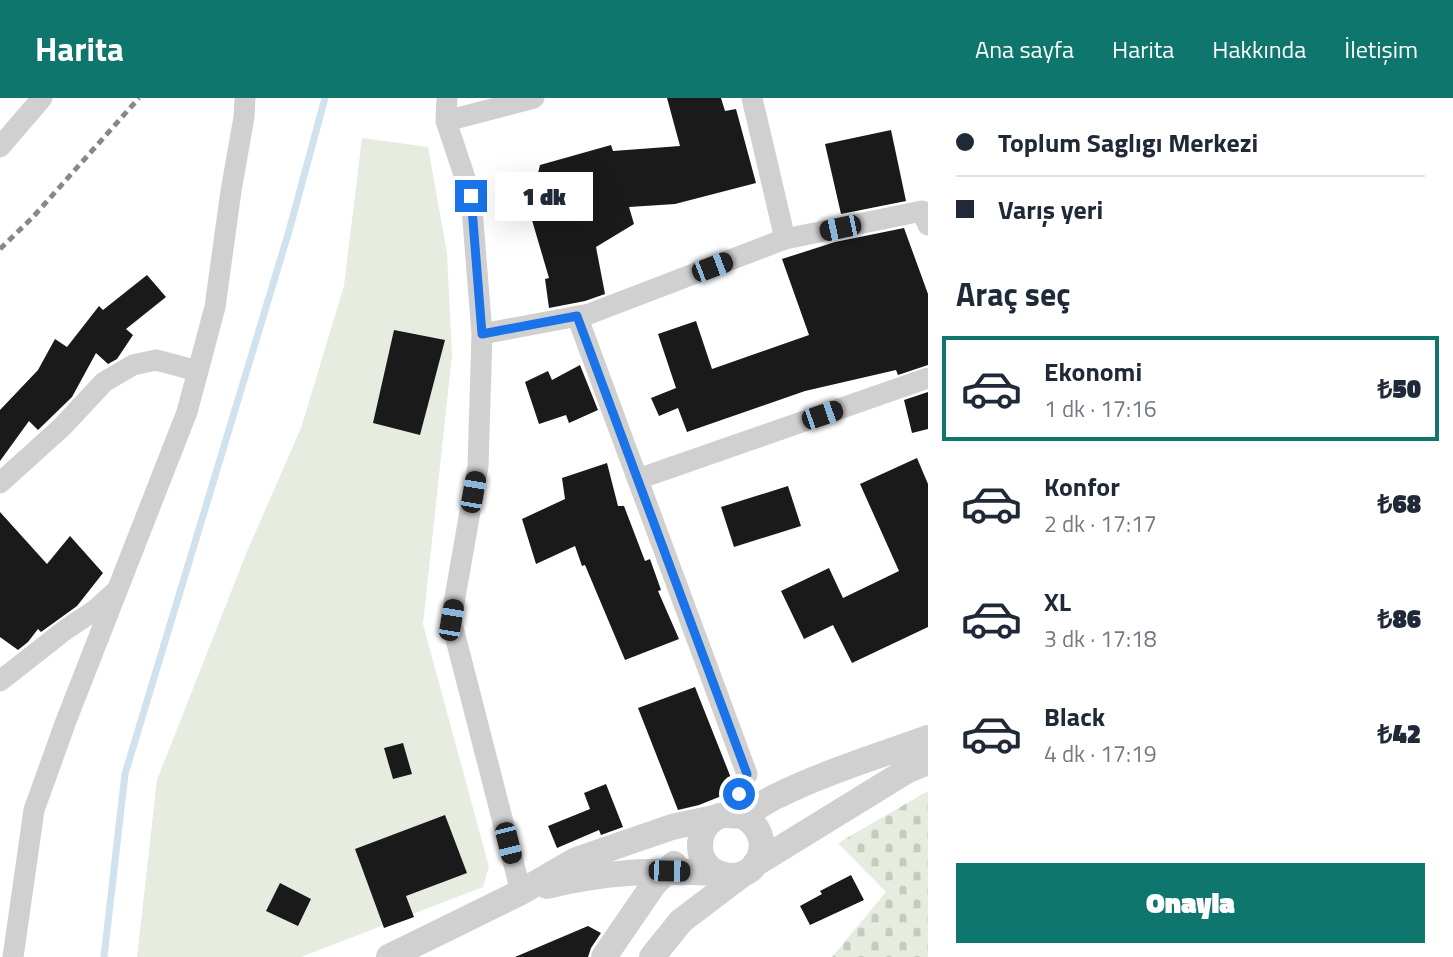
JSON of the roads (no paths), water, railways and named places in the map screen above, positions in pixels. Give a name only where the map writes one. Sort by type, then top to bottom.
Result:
[{"type":"street","points":[[0,147],[42,98]]},
{"type":"street","points":[[9,944],[34,810],[187,412],[215,307],[245,98]]},
{"type":"street","points":[[447,98],[446,121],[471,196],[482,334],[478,466],[451,620],[521,892]]},
{"type":"street","points":[[446,121],[534,98]]},
{"type":"street","points":[[752,98],[785,239]]},
{"type":"street","points":[[482,334],[589,314],[785,239],[922,211],[928,225]]},
{"type":"street","points":[[577,316],[747,774],[723,818],[654,884],[604,957]]},
{"type":"street","points":[[0,483],[113,376],[133,365],[156,360],[198,371]]},
{"type":"street","points":[[638,479],[928,378]]},
{"type":"street","points":[[0,681],[95,610],[118,589]]},
{"type":"street","points":[[389,957],[521,892],[576,860],[672,827],[723,818],[928,738]]},
{"type":"street","points":[[521,892],[579,879],[641,870],[739,871],[908,770],[928,762]]},
{"type":"street","points":[[723,818],[701,836],[701,856],[709,867],[739,871]]},
{"type":"street","points":[[652,957],[681,921],[762,848],[757,827],[723,818]]},
{"type":"waterway","points":[[104,957],[125,774],[289,231],[325,98]]},
{"type":"railway","points":[[0,249],[33,217],[139,98]]}]
